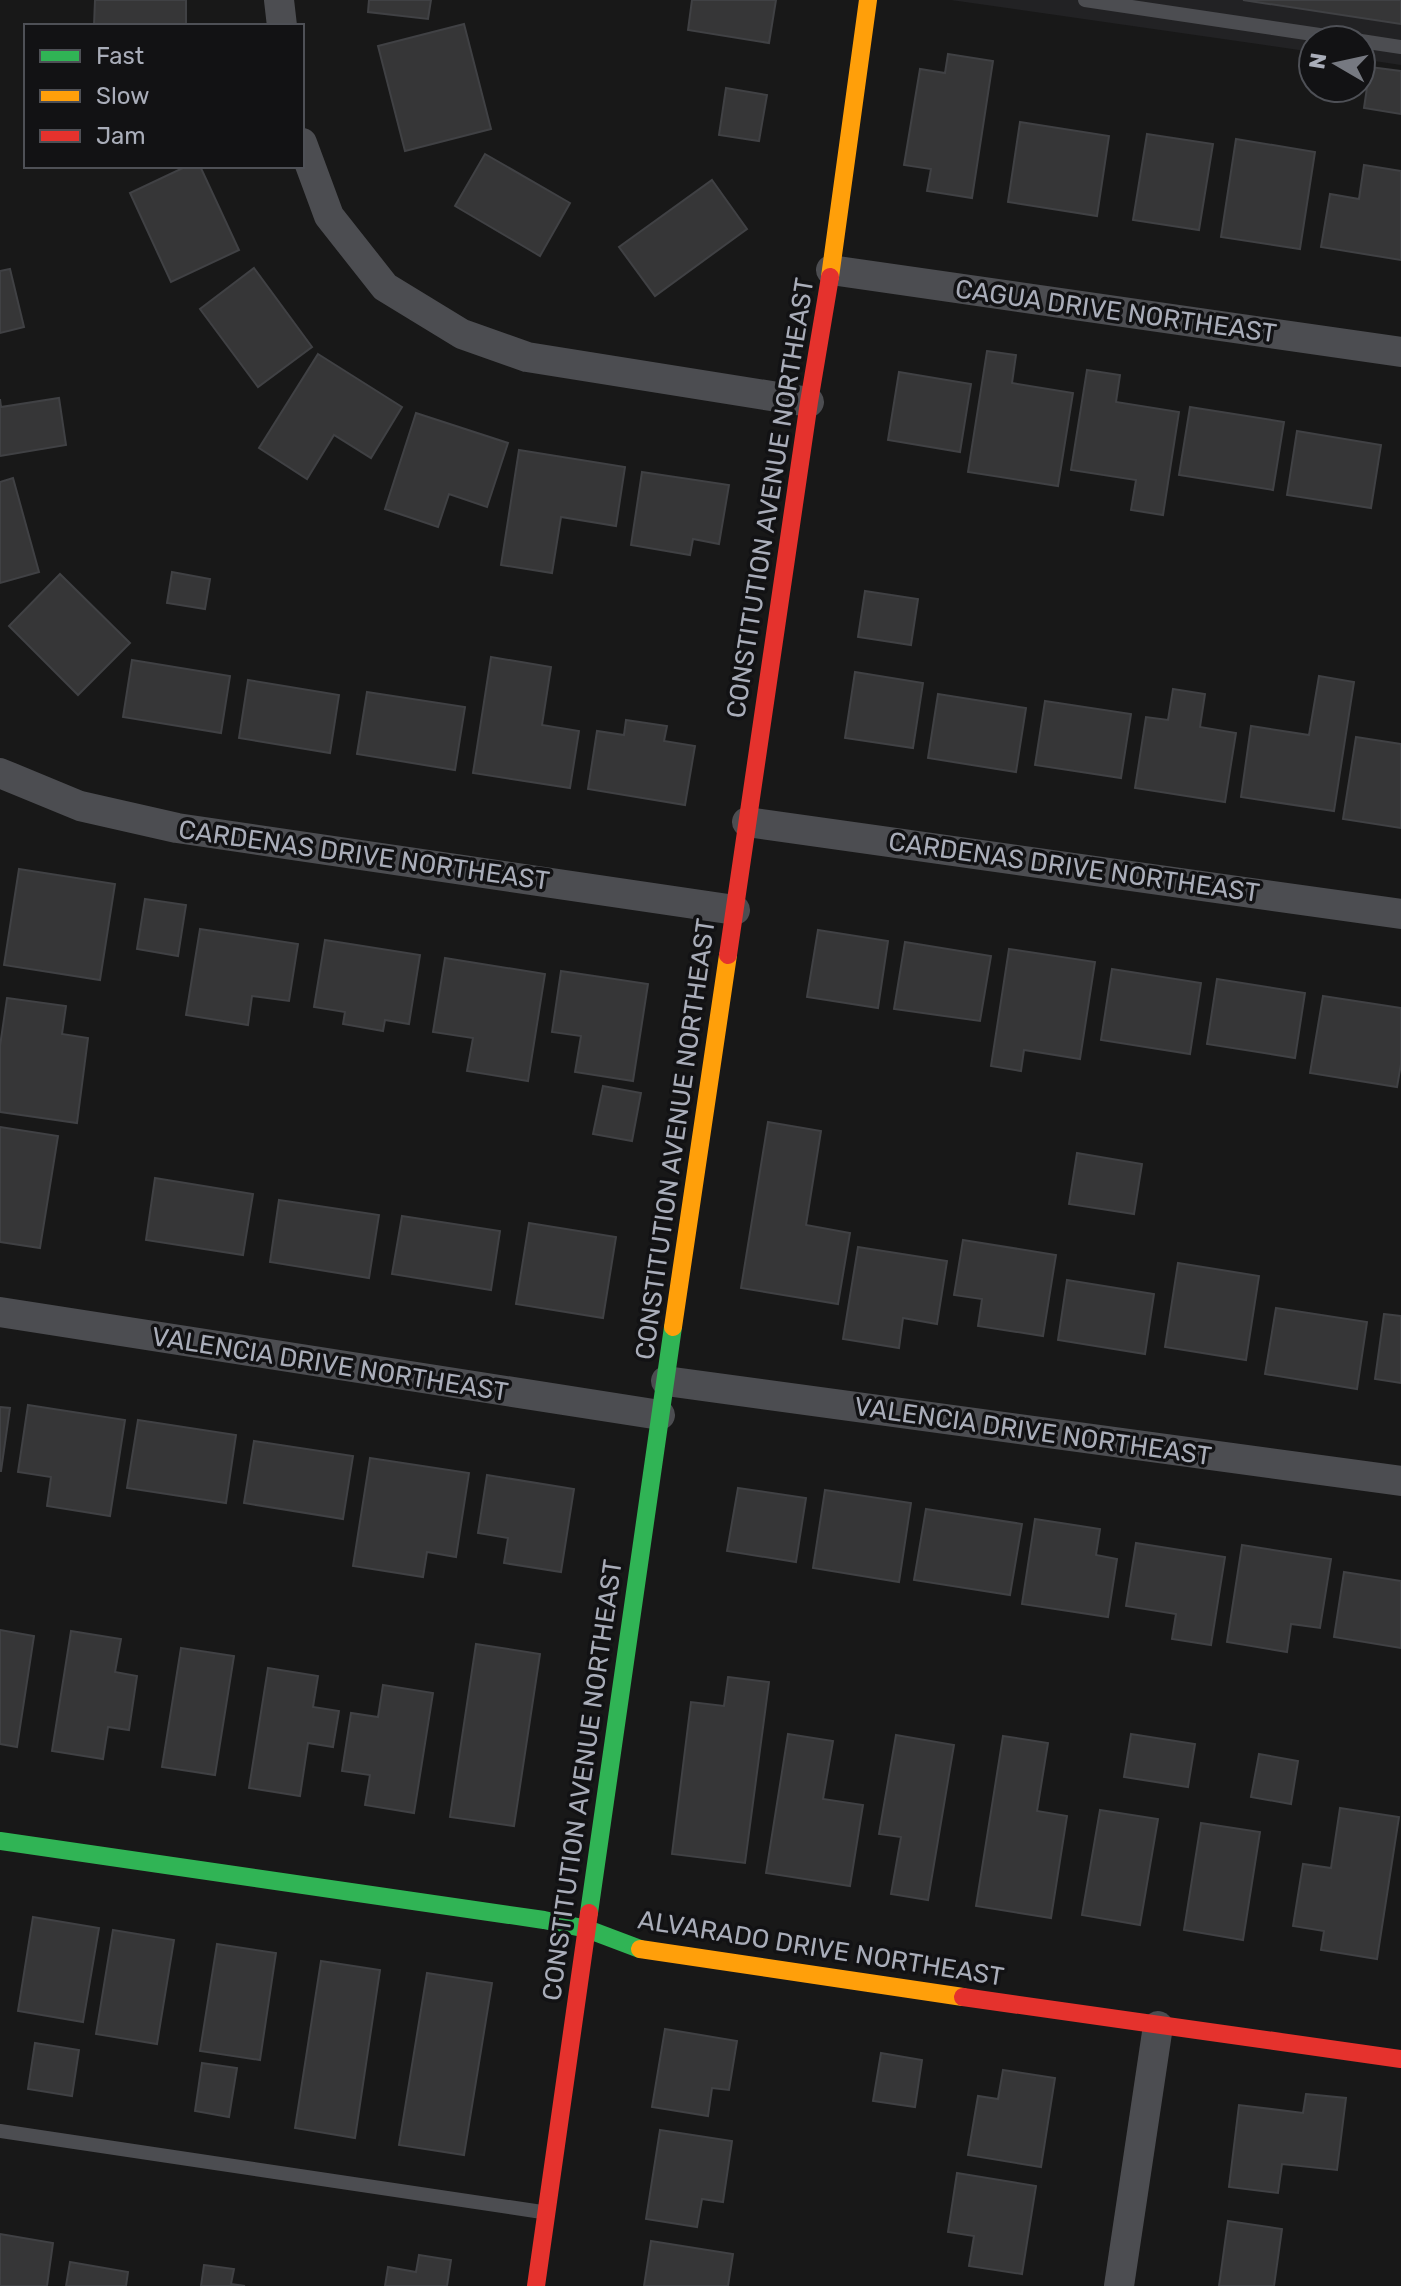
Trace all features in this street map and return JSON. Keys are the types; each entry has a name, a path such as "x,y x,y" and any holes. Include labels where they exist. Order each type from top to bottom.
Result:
{"street":[{"path":"279,0 282,24"},
{"name":"CONSTITUTION AVENUE NORTHEAST","path":"536,2286 660,1415 831,270 868,0"},
{"path":"304,148 329,216 385,287 462,334 527,357 809,402"},
{"name":"CAGUA DRIVE NORTHEAST","path":"831,270 1401,352"},
{"name":"CARDENAS DRIVE NORTHEAST","path":"0,773 80,806 177,828 735,910"},
{"name":"CARDENAS DRIVE NORTHEAST","path":"747,822 1401,914"},
{"name":"VALENCIA DRIVE NORTHEAST","path":"0,1312 660,1415"},
{"name":"VALENCIA DRIVE NORTHEAST","path":"666,1381 1401,1481"},
{"name":"ALVARADO DRIVE NORTHEAST","path":"0,1841 544,1920 587,1929 633,1948 1401,2059"},
{"path":"1119,2286 1158,2026"}],"lane":[{"path":"1085,0 1297,32"},
{"path":"1377,43 1401,47"},
{"path":"0,2131 546,2213"}],"shaded area":[{"path":"951,0 1401,0 1401,65 1377,61 1377,24 1297,24 1297,50"}],"building":[{"path":"95,0 186,0 186,24 94,24"},
{"path":"369,0 431,0 428,19 368,12"},
{"path":"692,0 776,0 769,43 688,30"},
{"path":"1243,0 1401,0 1401,24"},
{"path":"464,24 491,129 405,151 378,46"},
{"path":"948,54 993,61 972,198 927,191 931,169 904,165 920,69 945,73"},
{"path":"1377,68 1401,71 1401,114 1364,108 1365,104 1377,104"},
{"path":"726,88 767,95 759,141 719,135"},
{"path":"1020,122 1109,136 1097,216 1008,202"},
{"path":"1147,134 1213,144 1199,230 1133,220"},
{"path":"1236,139 1315,152 1300,249 1221,237"},
{"path":"485,154 570,203 540,256 455,206"},
{"path":"1364,165 1401,171 1401,260 1321,247 1330,194 1359,199"},
{"path":"183,168 201,168 239,250 171,282 130,193"},
{"path":"712,180 747,229 655,296 619,247"},
{"path":"254,268 312,347 258,387 200,309"},
{"path":"10,269 24,327 0,333 0,271"},
{"path":"987,351 1016,355 1012,383 1073,393 1058,486 968,472"},
{"path":"318,354 402,407 371,458 334,435 307,479 259,448"},
{"path":"1087,370 1120,375 1116,402 1179,412 1163,515 1131,510 1136,480 1071,470"},
{"path":"899,372 971,384 960,452 888,440"},
{"path":"59,398 66,445 0,456 0,399 1,407"},
{"path":"1190,407 1284,422 1273,490 1179,475"},
{"path":"416,413 508,443 487,507 449,494 438,527 385,509"},
{"path":"1297,431 1381,445 1371,508 1287,495"},
{"path":"519,450 625,467 616,526 561,517 552,573 501,565"},
{"path":"642,472 729,485 719,544 693,539 690,555 631,545"},
{"path":"13,478 39,572 0,583 0,482"},
{"path":"172,572 210,579 205,609 167,603"},
{"path":"60,574 130,643 78,695 9,626"},
{"path":"865,591 918,599 911,645 858,637"},
{"path":"491,657 551,667 542,725 579,731 570,788 473,773"},
{"path":"132,660 230,676 221,733 123,717"},
{"path":"855,672 923,683 913,748 845,738"},
{"path":"1319,676 1354,682 1334,811 1241,797 1251,726 1309,735"},
{"path":"248,680 339,695 330,753 239,738"},
{"path":"1173,689 1205,694 1200,727 1236,733 1225,802 1135,788 1146,717 1168,720"},
{"path":"367,692 465,707 455,770 357,754"},
{"path":"938,694 1026,708 1016,772 928,758"},
{"path":"1045,701 1131,714 1121,778 1035,765"},
{"path":"626,720 667,726 664,741 695,746 685,805 588,789 597,731 624,735"},
{"path":"1356,737 1401,744 1401,828 1343,819"},
{"path":"19,869 115,884 100,980 4,965"},
{"path":"145,899 186,905 178,956 137,949"},
{"path":"200,929 298,944 289,1001 252,996 248,1025 186,1015"},
{"path":"818,930 888,941 878,1008 807,997"},
{"path":"325,940 420,955 409,1024 385,1020 383,1031 343,1024 345,1012 314,1007"},
{"path":"905,942 991,956 980,1021 894,1009"},
{"path":"1009,949 1095,962 1080,1059 1024,1050 1021,1071 991,1066"},
{"path":"445,958 545,974 528,1081 467,1071 473,1038 433,1032"},
{"path":"1112,969 1201,983 1190,1054 1101,1040"},
{"path":"561,971 648,984 633,1081 575,1072 581,1036 552,1032"},
{"path":"1217,979 1305,993 1295,1058 1207,1044"},
{"path":"1323,996 1401,1008 1401,1064 1397,1087 1310,1073"},
{"path":"7,998 66,1006 62,1034 88,1038 77,1123 0,1112 0,1046"},
{"path":"603,1086 641,1093 632,1141 593,1134"},
{"path":"768,1122 821,1131 806,1225 850,1233 838,1304 741,1288"},
{"path":"0,1127 58,1136 40,1248 0,1242"},
{"path":"1077,1153 1142,1164 1134,1214 1069,1204"},
{"path":"155,1178 253,1194 243,1255 146,1240"},
{"path":"279,1200 379,1215 369,1278 270,1262"},
{"path":"402,1216 500,1231 491,1290 392,1274"},
{"path":"529,1223 616,1237 603,1318 516,1304"},
{"path":"963,1240 1056,1255 1043,1336 978,1326 982,1299 954,1295"},
{"path":"858,1247 947,1261 937,1324 903,1318 899,1348 843,1339"},
{"path":"1178,1263 1259,1276 1246,1360 1165,1347"},
{"path":"1067,1280 1154,1294 1145,1354 1058,1340"},
{"path":"1276,1308 1367,1322 1357,1389 1265,1374"},
{"path":"1384,1314 1401,1316 1401,1383 1375,1379"},
{"path":"28,1405 125,1420 110,1516 47,1506 51,1477 18,1472"},
{"path":"0,1407 10,1408 1,1471 0,1471"},
{"path":"138,1420 236,1435 226,1503 127,1488"},
{"path":"254,1441 353,1456 343,1519 244,1503"},
{"path":"370,1458 469,1473 456,1557 427,1552 423,1577 353,1566"},
{"path":"487,1475 574,1489 561,1572 504,1563 508,1538 478,1533"},
{"path":"738,1488 806,1498 796,1562 727,1551"},
{"path":"825,1490 911,1503 899,1582 813,1568"},
{"path":"926,1509 1022,1524 1010,1595 914,1580"},
{"path":"1035,1519 1100,1529 1096,1555 1117,1559 1108,1617 1022,1604"},
{"path":"1136,1543 1225,1557 1211,1645 1172,1639 1176,1614 1126,1606"},
{"path":"1242,1545 1331,1559 1320,1628 1291,1624 1287,1652 1227,1642"},
{"path":"1344,1572 1401,1581 1401,1648 1334,1637"},
{"path":"0,1630 34,1636 17,1747 0,1744"},
{"path":"71,1631 121,1639 115,1672 137,1676 129,1730 108,1727 103,1759 52,1751"},
{"path":"476,1644 540,1654 514,1826 450,1817"},
{"path":"181,1648 234,1656 215,1775 162,1767"},
{"path":"268,1668 318,1676 313,1707 339,1711 333,1747 308,1743 300,1796 249,1788"},
{"path":"728,1677 769,1682 745,1863 672,1854 691,1702 724,1706"},
{"path":"383,1685 433,1693 414,1813 365,1805 370,1775 342,1771 351,1713 378,1717"},
{"path":"788,1734 833,1741 823,1799 863,1805 850,1886 766,1873"},
{"path":"1131,1734 1195,1744 1188,1787 1124,1777"},
{"path":"896,1735 954,1745 928,1900 891,1894 901,1837 879,1834"},
{"path":"1003,1736 1048,1743 1037,1811 1067,1816 1051,1918 976,1906"},
{"path":"1259,1754 1298,1761 1291,1804 1251,1797"},
{"path":"1340,1808 1399,1817 1377,1959 1321,1950 1324,1931 1293,1926 1303,1864 1331,1868"},
{"path":"1100,1810 1158,1819 1140,1925 1082,1915"},
{"path":"1201,1823 1260,1832 1243,1940 1184,1930"},
{"path":"33,1917 99,1928 83,2022 18,2011"},
{"path":"113,1930 174,1940 157,2044 96,2034"},
{"path":"217,1944 276,1953 260,2060 200,2051"},
{"path":"321,1961 380,1970 355,2138 295,2128"},
{"path":"427,1973 492,1983 464,2155 399,2145"},
{"path":"665,2029 737,2041 729,2090 712,2088 708,2116 652,2107"},
{"path":"35,2043 79,2050 72,2096 28,2089"},
{"path":"881,2053 922,2060 915,2107 873,2101"},
{"path":"202,2063 237,2068 229,2117 195,2111"},
{"path":"1003,2070 1055,2078 1041,2167 968,2155 978,2096 998,2099"},
{"path":"1306,2094 1346,2098 1337,2170 1282,2164 1278,2193 1229,2187 1239,2105 1303,2113"},
{"path":"660,2130 732,2141 723,2202 702,2199 697,2227 646,2219"},
{"path":"957,2173 1036,2186 1022,2274 969,2266 974,2236 948,2232"},
{"path":"1228,2221 1282,2229 1274,2286 1219,2286"},
{"path":"0,2234 53,2243 47,2286 0,2286"},
{"path":"651,2241 733,2254 728,2286 644,2286"},
{"path":"419,2255 451,2260 447,2286 385,2286 388,2267 416,2272"},
{"path":"70,2262 128,2272 126,2286 66,2286"},
{"path":"204,2265 234,2269 231,2284 245,2286 201,2286"}],"traffic: fast":[{"path":"589,1913 673,1327"},
{"path":"0,1841 544,1920 587,1929 640,1949"}],"traffic: slow":[{"path":"830,277 868,0"},
{"path":"673,1327 728,955"},
{"path":"640,1949 963,1997"}],"traffic: jam":[{"path":"728,955 830,277"},
{"path":"536,2286 589,1913"},
{"path":"963,1997 1401,2059"}]}
